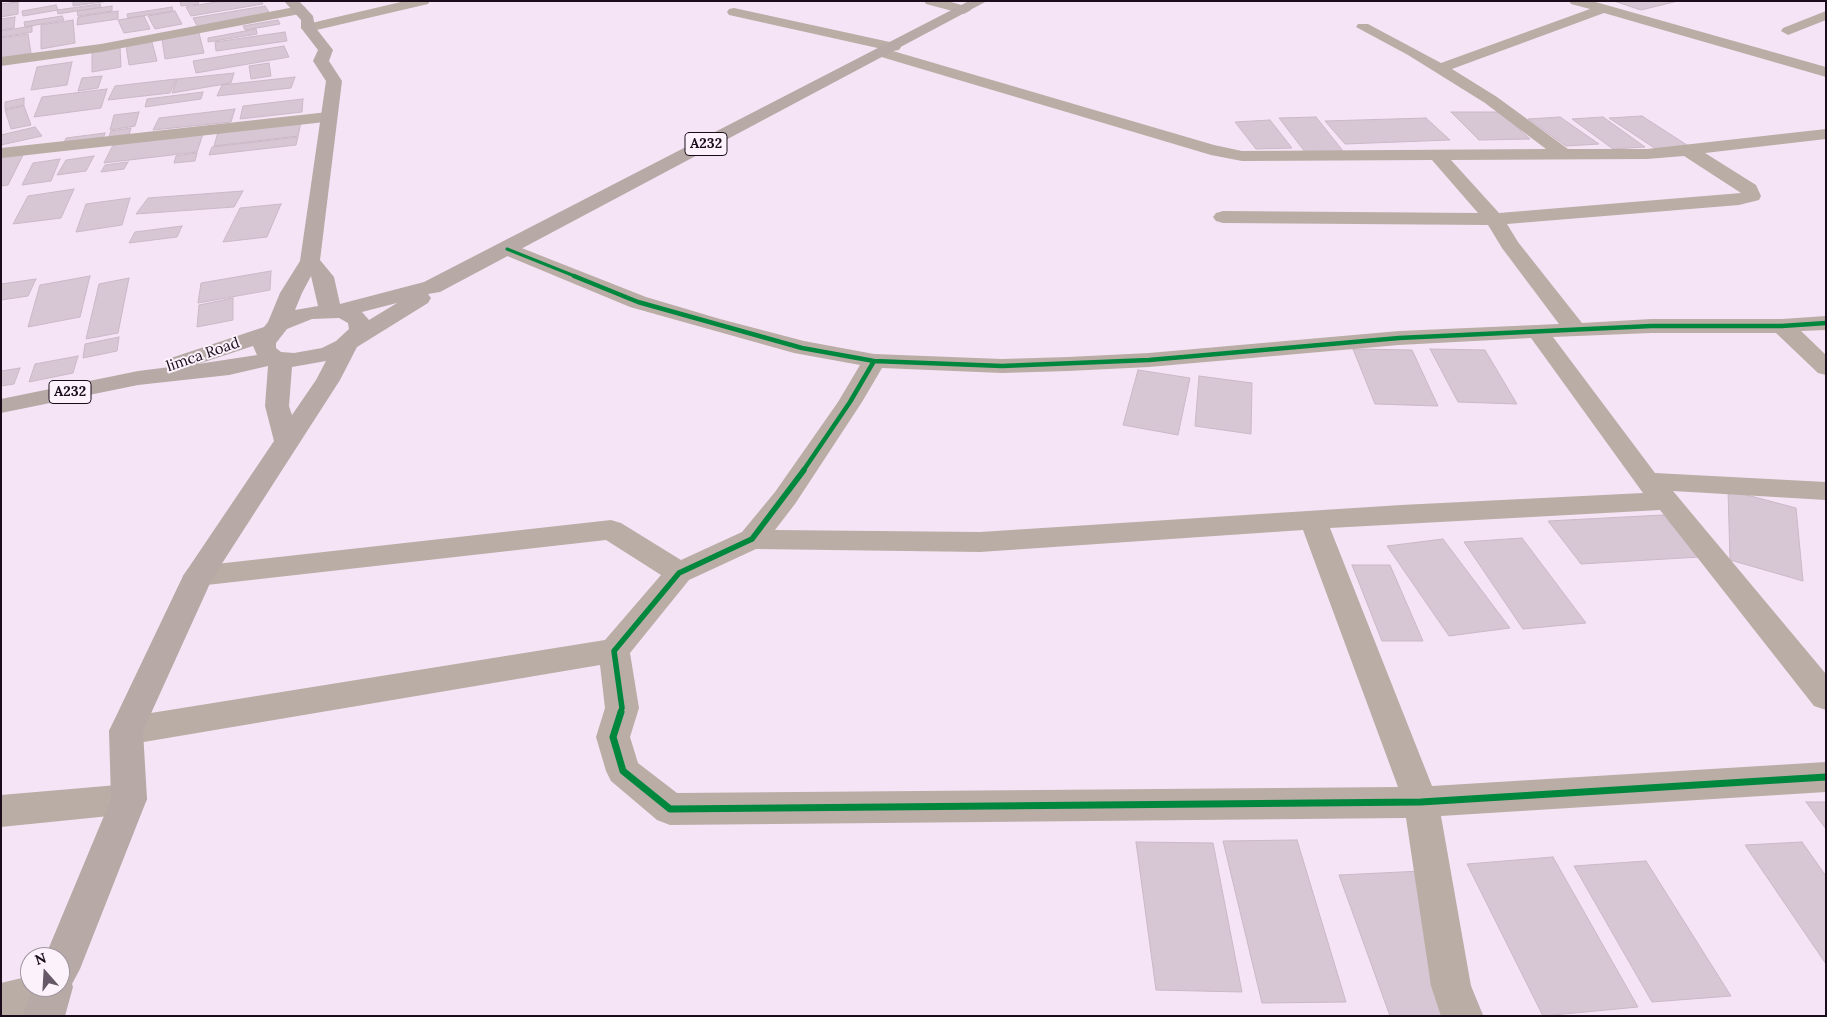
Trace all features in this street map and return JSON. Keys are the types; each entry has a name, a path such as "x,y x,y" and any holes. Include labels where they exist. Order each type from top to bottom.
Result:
{"main road":[{"name":"A232","path":"335,311 432,287 980,1"},
{"path":"287,441 277,406 278,358 266,350 264,342 274,329 291,293 310,261 334,81 321,61 326,50 308,28 308,19 296,6"},
{"path":"70,947 129,799 126,731 198,576 360,329 359,321 353,315 335,311 323,277 310,261"},
{"name":"A232","path":"352,340 418,299 432,287"},
{"name":"limca Road","path":"138,378 274,329 309,313 335,311"},
{"name":"limca Road","path":"1,406 138,378 229,368 278,358 311,358 328,354 352,340"}],"street":[{"path":"308,28 423,1"},
{"path":"931,1 964,10"},
{"path":"1576,1 1826,72"},
{"path":"1,62 100,48 296,6"},
{"path":"1788,31 1824,7"},
{"path":"1441,68 1603,9"},
{"path":"734,12 888,50 1211,150 1242,156 1647,154 1689,151 1826,134"},
{"path":"1363,27 1441,68 1491,100 1563,154"},
{"path":"1,153 328,117"},
{"path":"1224,217 1494,219 1739,199 1752,196 1749,189 1689,151"},
{"path":"1436,154 1494,219 1509,244 1576,330"},
{"path":"507,249 638,302 802,348 874,361 1002,366 1148,360 1399,338 1650,326 1782,326 1826,323"},
{"path":"1782,326 1826,368"},
{"path":"1537,331 1647,480 1826,697"},
{"path":"752,539 785,498 850,402 874,361"},
{"path":"1647,480 1826,491"},
{"path":"126,731 614,651 679,573 752,539 980,542 1313,520 1667,502"},
{"path":"1313,520 1422,802 1451,986 1462,1016"},
{"path":"198,576 611,530 679,573"},
{"path":"614,651 622,708 614,737 623,771 670,808 1422,802 1826,777"},
{"path":"1,811 129,799"},
{"path":"1,1004 28,997"}],"building":[{"path":"73,1 109,1 73,6"},
{"path":"180,1 198,1 199,4 181,6"},
{"path":"222,1 261,1 263,4 191,16 186,7"},
{"path":"1614,1 1678,1 1641,10"},
{"path":"18,2 18,14 1,17 1,4"},
{"path":"100,4 101,7 58,14 57,10"},
{"path":"56,5 58,10 23,16 22,11"},
{"path":"112,6 112,11 78,16 77,11"},
{"path":"265,6 271,15 198,28 193,18"},
{"path":"172,7 173,11 128,18 127,14"},
{"path":"118,11 118,19 77,25 78,17"},
{"path":"175,11 182,24 155,29 148,16"},
{"path":"62,16 64,20 25,27 24,22"},
{"path":"144,16 150,29 124,33 118,20"},
{"path":"15,17 14,28 1,30 1,19"},
{"path":"73,20 75,43 41,49 41,25"},
{"path":"278,20 280,24 245,30 243,26"},
{"path":"32,26 32,32 1,37 1,31"},
{"path":"256,29 257,34 208,42 208,38"},
{"path":"285,32 287,41 216,51 215,42"},
{"path":"199,33 204,53 165,59 162,39"},
{"path":"28,34 31,53 1,58 1,38"},
{"path":"152,42 157,61 129,65 126,46"},
{"path":"284,46 289,57 196,73 193,61"},
{"path":"120,47 121,67 92,72 92,51"},
{"path":"72,62 67,85 31,90 37,67"},
{"path":"269,63 271,76 251,79 249,66"},
{"path":"234,73 231,83 172,93 177,79"},
{"path":"102,76 98,88 78,91 82,78"},
{"path":"295,77 291,88 217,96 222,85"},
{"path":"176,79 170,93 108,100 115,86"},
{"path":"107,89 101,108 34,117 42,97"},
{"path":"203,92 201,99 145,107 147,99"},
{"path":"24,98 24,105 5,109 5,102"},
{"path":"303,99 302,112 240,119 243,106"},
{"path":"24,106 31,125 11,129 5,110"},
{"path":"235,109 231,122 153,130 159,118"},
{"path":"139,112 135,126 110,130 114,115"},
{"path":"1451,112 1500,112 1530,139 1479,140"},
{"path":"1642,116 1690,147 1656,149 1609,118"},
{"path":"1316,117 1343,151 1305,152 1279,118"},
{"path":"1560,117 1599,144 1566,146 1528,119"},
{"path":"1603,117 1645,147 1613,149 1572,119"},
{"path":"1426,118 1450,140 1345,144 1325,121"},
{"path":"1270,120 1292,148 1256,149 1235,122"},
{"path":"301,122 298,136 214,146 218,132"},
{"path":"35,127 42,136 1,145 1,135"},
{"path":"131,128 128,139 107,142 111,131"},
{"path":"105,133 102,142 62,147 66,138"},
{"path":"203,134 197,152 104,163 113,145"},
{"path":"298,137 296,145 209,155 212,147"},
{"path":"197,153 195,161 174,163 176,156"},
{"path":"23,155 8,185 1,186 1,158"},
{"path":"94,156 86,171 57,175 66,160"},
{"path":"60,159 51,181 22,185 33,163"},
{"path":"128,162 124,169 101,172 105,165"},
{"path":"74,189 61,218 13,224 28,196"},
{"path":"243,191 234,207 136,214 148,198"},
{"path":"130,198 122,225 76,232 86,204"},
{"path":"281,204 267,237 223,242 240,208"},
{"path":"182,226 177,237 129,243 135,232"},
{"path":"271,271 270,290 198,303 201,283"},
{"path":"90,276 80,317 28,327 40,285"},
{"path":"129,278 118,333 86,339 99,284"},
{"path":"36,279 28,296 1,300 1,284"},
{"path":"233,298 233,320 197,327 199,305"},
{"path":"119,337 117,351 83,358 85,344"},
{"path":"1353,349 1412,350 1438,406 1375,404"},
{"path":"1430,349 1485,350 1517,404 1458,402"},
{"path":"78,356 73,373 29,382 35,364"},
{"path":"20,368 14,384 1,386 1,371"},
{"path":"1138,370 1190,378 1178,435 1123,425"},
{"path":"1199,376 1252,383 1251,434 1195,426"},
{"path":"1728,490 1796,508 1803,581 1730,560"},
{"path":"1663,515 1700,557 1581,564 1548,521"},
{"path":"1522,538 1586,623 1523,629 1464,542"},
{"path":"1443,539 1510,628 1449,636 1387,546"},
{"path":"1352,565 1390,565 1423,641 1382,641"},
{"path":"1806,802 1826,802 1826,829"},
{"path":"1297,840 1346,1002 1262,1003 1223,841"},
{"path":"1136,842 1213,843 1242,992 1156,990"},
{"path":"1802,842 1826,876 1826,964 1745,845"},
{"path":"1553,857 1638,1007 1543,1016 1467,864"},
{"path":"1646,861 1731,996 1652,1002 1574,866"},
{"path":"1422,871 1483,1016 1390,1016 1339,875"}],"cycle path":[{"path":"507,249 638,302 802,348 874,361 1002,366 1068,364 1149,360 1399,338 1651,326 1782,326 1826,323"},
{"path":"874,361 850,402 785,498 752,539 679,573 614,651 622,708 613,737 623,771 670,809 1421,802 1826,777"}]}
